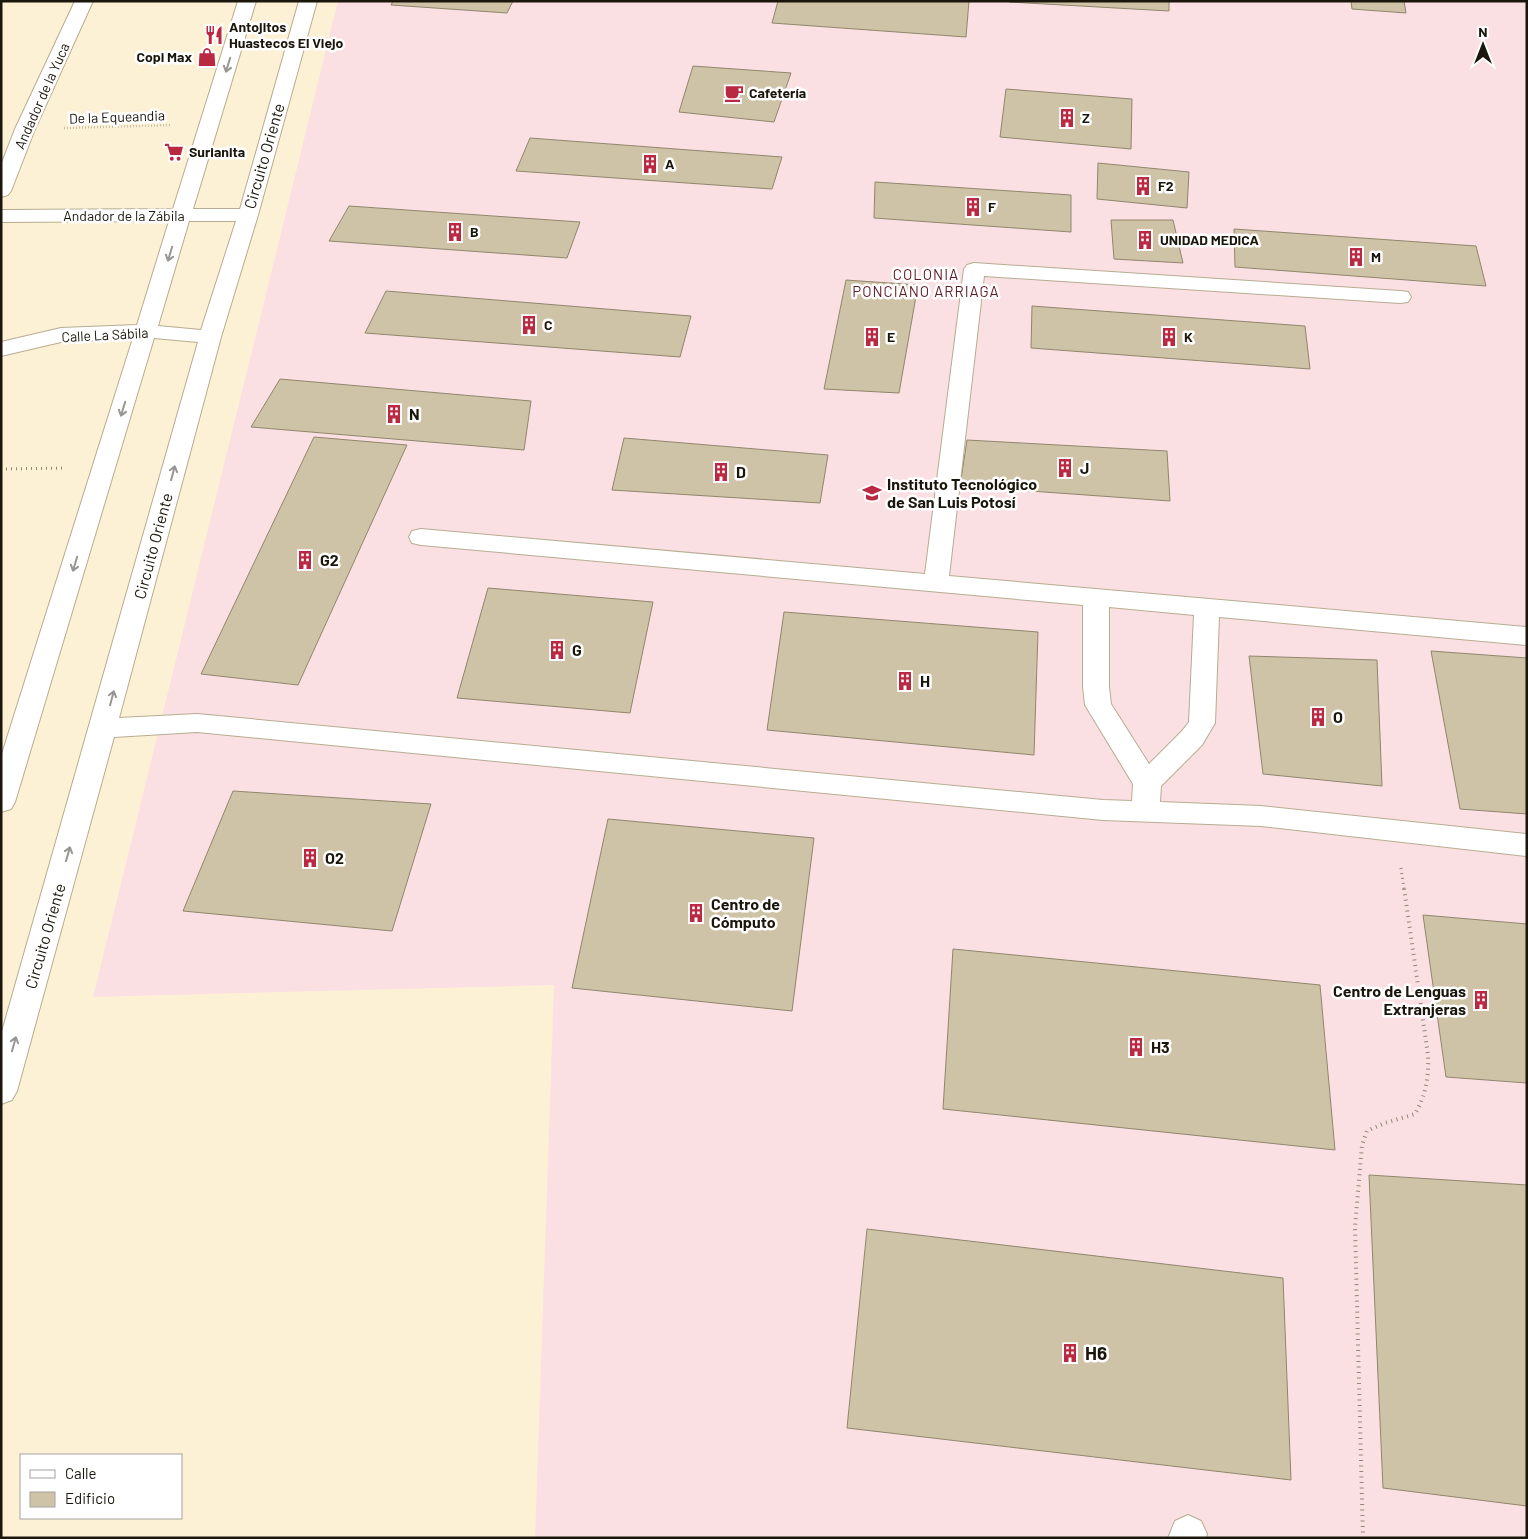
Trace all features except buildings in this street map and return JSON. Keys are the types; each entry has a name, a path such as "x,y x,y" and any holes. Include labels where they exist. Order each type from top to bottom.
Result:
{"street":[{"name":"Andador de la Yuca","path":"1,191 26,129 84,1"},
{"path":"1,802 247,1"},
{"name":"Circuito Oriente","path":"1,1091 210,337 248,215 308,1"},
{"name":"Andador de la Zábila","path":"1,216 181,217 248,215"},
{"path":"936,584 974,269 1400,296"},
{"name":"Calle La Sábila","path":"1,349 61,335 146,331 210,337"},
{"path":"421,537 1527,636"},
{"path":"1096,598 1096,687 1098,705 1147,783 1146,813"},
{"path":"1147,783 1192,738 1202,722 1207,608"},
{"path":"103,728 197,722 1146,813 1261,816 1527,845"}],"path":[{"name":"De la Equeandia","path":"26,129 210,124"},
{"path":"1,469 105,467"},
{"path":"1363,1538 1356,1227 1362,1145 1367,1131 1385,1122 1415,1114 1426,1091 1428,1077 1428,1056 1396,831"}],"shaded area":[{"name":"Instituto Tecnológico de San Luis Potosí","path":"338,1 1527,1 1527,1538 535,1538 554,985 93,997"}],"place":[{"name":"Antojitos Huastecos El Viejo","path":"214,35"},
{"name":"Copi Max","path":"207,57"},
{"name":"Cafetería","path":"734,93"},
{"name":"Z","path":"1067,118"},
{"name":"Surianita","path":"174,152"},
{"name":"A","path":"650,164"},
{"name":"F2","path":"1143,186"},
{"name":"F","path":"973,207"},
{"name":"B","path":"455,232"},
{"name":"UNIDAD MEDICA","path":"1145,240"},
{"name":"M","path":"1356,257"},
{"name":"C","path":"529,325"},
{"name":"E","path":"872,337"},
{"name":"K","path":"1169,337"},
{"name":"N","path":"394,414"},
{"name":"J","path":"1065,468"},
{"name":"D","path":"721,472"},
{"name":"Instituto Tecnológico de San Luis Potosí","path":"872,493"},
{"name":"G2","path":"305,560"},
{"name":"G","path":"557,650"},
{"name":"H","path":"905,681"},
{"name":"O","path":"1318,717"},
{"name":"O2","path":"310,858"},
{"name":"Centro de Cómputo","path":"696,913"},
{"name":"Centro de Lenguas Extranjeras","path":"1481,1000"},
{"name":"H3","path":"1136,1047"},
{"name":"H6","path":"1070,1353"}],"district":[{"name":"COLONIA PONCIANO ARRIAGA","path":"926,284"}]}
